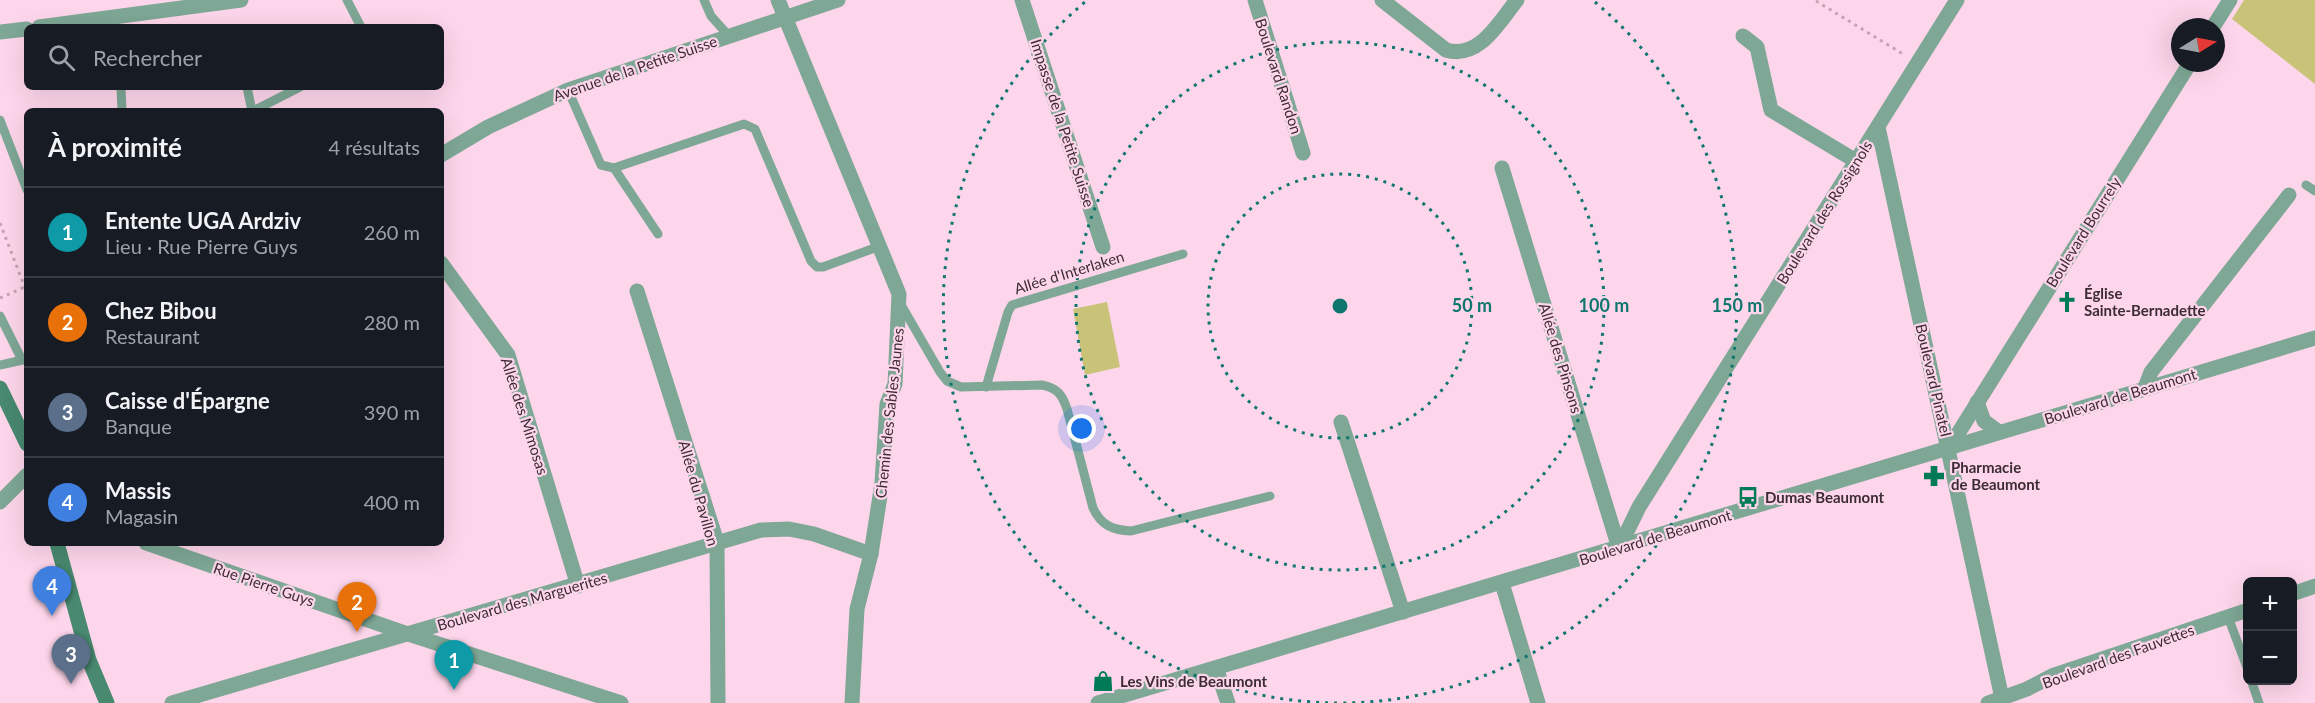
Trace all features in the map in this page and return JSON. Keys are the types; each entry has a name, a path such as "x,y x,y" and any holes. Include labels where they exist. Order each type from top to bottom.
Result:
{"main road":[{"path":"0,388 24,438"},
{"path":"58,546 89,660 107,703"}],"street":[{"path":"61,24 241,0"},
{"name":"Chemin des Sables Jaunes","path":"778,0 880,246 899,294 900,303 895,384 887,404 882,483 871,555 857,609 852,703"},
{"name":"Avenue de la Petite Suisse","path":"444,153 488,127 568,90 838,0"},
{"name":"Impasse de la Petite Suisse","path":"1022,0 1103,247"},
{"name":"Boulevard Randon","path":"1255,0 1304,153"},
{"path":"1382,0 1446,50 1455,52 1465,52 1474,48 1489,34 1517,0"},
{"name":"Boulevard des Rossignols","path":"1619,548 1639,507 1957,0"},
{"path":"2219,18 2230,0"},
{"path":"0,32 24,28"},
{"path":"1743,36 1757,47 1771,110 1856,161"},
{"name":"Boulevard Bourrely","path":"1949,448 2184,72"},
{"name":"Boulevard Pinatel","path":"1878,127 1949,448 1998,701"},
{"name":"Allée des Pinsons","path":"1502,168 1619,548"},
{"path":"2145,388 2151,372 2289,195"},
{"name":"Allée des Mimosas","path":"444,267 508,356 578,586"},
{"name":"Allée du Pavillon","path":"637,291 717,542 718,703"},
{"name":"Boulevard de Beaumont","path":"1098,703 2315,338"},
{"path":"1977,402 1984,421 1999,432"},
{"path":"1341,422 1403,612"},
{"path":"0,502 24,478"},
{"name":"Boulevard des Marguerites","path":"172,703 408,633 578,586 761,530 789,529 814,534 871,555"},
{"name":"Rue Pierre Guys","path":"155,546 621,703"},
{"path":"1502,583 1538,703"},
{"path":"2297,592 2315,586"},
{"name":"Boulevard des Fauvettes","path":"1998,701 2054,675 2243,611"},
{"path":"1216,668 1228,703"}],"lane":[{"path":"347,0 359,24"},
{"path":"704,0 711,16 728,35"},
{"path":"121,90 122,108"},
{"path":"248,90 252,108"},
{"path":"259,108 294,90"},
{"path":"568,90 601,165 614,168 744,124 755,129 811,261 817,267 823,267 880,246"},
{"path":"0,120 24,181"},
{"path":"614,168 658,234"},
{"path":"2306,185 2315,191"},
{"name":"Allée d'Interlaken","path":"986,387 1012,305 1025,299 1184,254"},
{"path":"900,303 947,381 962,387 1042,385 1054,387 1059,392 1067,409 1093,507 1099,520 1117,530 1131,531 1270,496"},
{"path":"0,316 24,357"},
{"path":"0,365 24,359"},
{"path":"2228,617 2243,659"},
{"path":"2252,685 2259,703"}],"path":[{"path":"1816,1 1918,63"},
{"path":"0,223 24,284"},
{"path":"0,298 24,287"}],"shaded area":[{"path":"2244,0 2315,0 2315,84 2232,19"},
{"path":"1107,302 1120,367 1085,375 1073,309"}],"place":[{"name":"Église Sainte-Bernadette","path":"2067,302"},
{"name":"Pharmacie de Beaumont","path":"1934,476"},
{"name":"Dumas Beaumont","path":"1748,497"},
{"name":"Massis","path":"52,616"},
{"name":"Chez Bibou","path":"357,632"},
{"name":"Les Vins de Beaumont","path":"1103,681"},
{"name":"Caisse d'Épargne","path":"71,684"},
{"name":"Entente UGA Ardziv","path":"454,690"}]}
